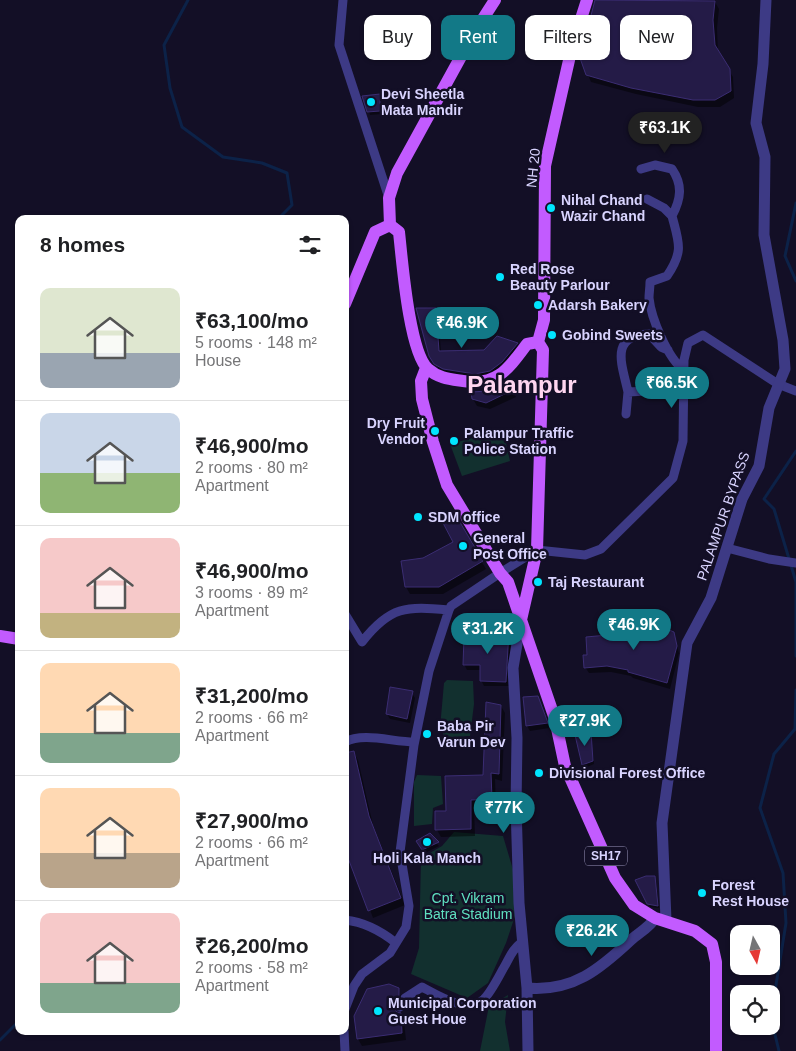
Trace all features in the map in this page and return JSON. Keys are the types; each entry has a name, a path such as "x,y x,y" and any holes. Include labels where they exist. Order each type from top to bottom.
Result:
{"main road":[{"path":"349,294 374,232 390,225 389,198 396,173 475,31 495,0"},
{"name":"NH 20","path":"538,342 544,320 545,166 572,47 586,0"},
{"name":"SH17","path":"390,225 399,232 407,312 426,368 421,381 422,399 447,485 500,573 508,582 555,719 565,766 615,878 634,905 661,919 695,931 712,944 716,962 716,1051"},
{"path":"426,368 440,377 472,383 490,380 508,370 527,344 538,342 543,350 537,550 521,620"},
{"path":"0,636 15,638"}],"street":[{"path":"343,0 339,45 389,198"},
{"name":"PALAMPUR BYPASS","path":"661,919 662,822 687,643 711,598 742,499 759,466 769,408 785,369 783,340 764,235 765,157 756,123 763,64 766,0"},
{"path":"641,168 655,165 665,166 672,169 677,176 681,185 679,200 672,216"},
{"path":"647,199 664,208 672,216 680,241 680,251 667,276 650,282 649,297 659,330 677,365 682,369"},
{"path":"626,414 628,392 622,363 622,347 625,340 636,334 649,334 661,347 669,351"},
{"path":"349,999 354,986 362,974 390,954 406,927 409,906 400,852 414,742 429,671 449,610 500,573 537,550 585,555 601,549 673,478 683,441 682,369 688,343 703,335 778,384 796,391"},
{"path":"628,392 652,392 670,385 682,369"},
{"path":"727,548 769,559 796,563"},
{"path":"349,621 362,642 373,628 394,612 415,607 449,610"},
{"path":"521,620 513,668 517,738 516,808 528,1051"},
{"path":"349,741 363,736 397,742 414,742"},
{"path":"526,988 551,989 577,982 618,954 661,919"},
{"path":"349,920 361,922 382,932 396,943"},
{"path":"400,1007 405,998 422,988 459,1004 473,1004 484,998 504,968 511,951 523,941"},
{"path":"344,1035 345,1051"}],"green space":[{"path":"503,430 510,461 462,476 450,444"},
{"path":"447,680 473,681 474,704 470,736 445,738 440,728 444,683"},
{"path":"417,775 441,776 443,804 433,808 432,824 414,826 414,782"},
{"name":"Cpt. Vikram Batra Stadium","path":"454,832 503,836 514,873 517,910 506,943 488,983 467,998 411,974 419,948 421,858 442,846"},
{"path":"508,995 505,1022 510,1051 480,1051 489,1006"}],"building":[{"path":"595,0 715,1 713,20 715,45 730,69 731,91 715,100 693,100 631,88 586,75 581,60 610,60 610,15 591,15"},
{"name":"Devi Sheetla Mata Mandir","path":"380,94 380,111 367,112 362,96"},
{"path":"416,308 436,308 439,351 484,350 497,336 518,343 502,362 490,371 475,374 443,369 434,364 429,356"},
{"path":"513,390 486,403 472,399 471,392 488,391 487,393 491,391"},
{"name":"General Post Office","path":"455,514 483,561 439,587 405,587 401,561 423,558 453,542 443,523"},
{"path":"637,620 674,632 677,646 667,683 628,672 628,670 607,666 584,668 583,655 587,655 586,637 608,635 610,627 633,631"},
{"path":"482,631 509,631 506,682 480,681 480,665 463,665 464,637 481,638"},
{"path":"390,687 413,691 407,719 386,714"},
{"path":"538,696 548,723 526,726 523,697"},
{"path":"486,702 501,705 499,774 491,773 492,799 471,800 471,829 435,830 435,811 446,811 445,776 483,775"},
{"path":"591,732 593,761 582,765 575,735"},
{"path":"354,751 369,816 401,898 368,911 349,861 349,752"},
{"name":"Holi Kala Manch","path":"430,833 439,842 422,850 416,841"},
{"path":"646,876 655,876 658,906 647,904 635,880"},
{"name":"Municipal Corporation Guest Houe","path":"389,984 399,988 399,996 394,1008 397,1012 401,1013 402,1033 357,1039 354,1016 367,989"}],"waterway":[{"path":"188,0 164,45 170,88 182,127 223,157 262,163 287,173 292,205 282,215"},
{"path":"796,203 785,256 796,281"},
{"path":"796,451 764,499 774,509 796,582 796,656"},
{"path":"776,985 786,923 783,873 760,808 774,754 795,729 796,690"},
{"path":"0,1040 15,1025"},
{"path":"775,1035 779,1051"}],"place":[{"name":"Devi Sheetla Mata Mandir","path":"371,102"},
{"name":"Nihal Chand Wazir Chand","path":"551,208"},
{"name":"Red Rose Beauty Parlour","path":"500,277"},
{"name":"Adarsh Bakery","path":"538,305"},
{"name":"Gobind Sweets","path":"552,335"},
{"name":"Dry Fruit Vendor","path":"435,431"},
{"name":"Palampur Traffic Police Station","path":"454,441"},
{"name":"SDM office","path":"418,517"},
{"name":"General Post Office","path":"463,546"},
{"name":"Taj Restaurant","path":"538,582"},
{"name":"Baba Pir Varun Dev","path":"427,734"},
{"name":"Divisional Forest Office","path":"539,773"},
{"name":"Holi Kala Manch","path":"427,842"},
{"name":"Forest Rest House","path":"702,893"},
{"name":"Municipal Corporation Guest Houe","path":"378,1011"}],"district":[{"name":"Palampur","path":"522,384"}]}
